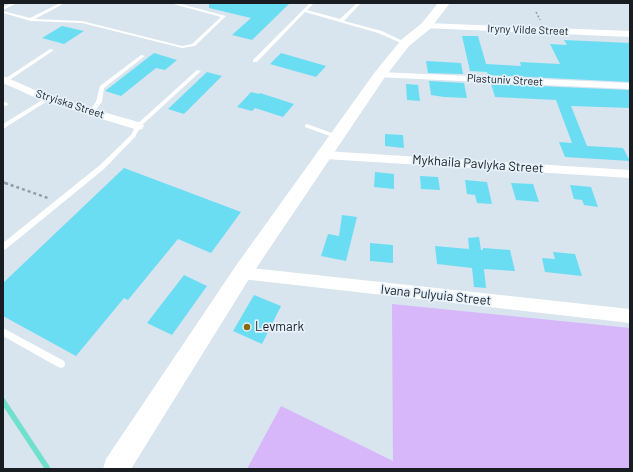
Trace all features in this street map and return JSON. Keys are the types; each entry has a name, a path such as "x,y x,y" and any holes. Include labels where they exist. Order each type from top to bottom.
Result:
{"street":[{"path":"116,469 242,273 380,74 405,43 426,26 444,3"},
{"name":"Iryny Vilde Street","path":"426,26 630,34"},
{"name":"Plastuniv Street","path":"380,74 630,86"},
{"name":"Stryiska Street","path":"5,79 47,99 138,126"},
{"name":"Mykhaila Pavlyka Street","path":"325,155 630,174"},
{"name":"Ivana Pulyuia Street","path":"242,273 630,316"}],"lane":[{"path":"3,11 15,3"},
{"path":"31,20 63,3"},
{"path":"3,11 31,20 82,22 182,47 193,45 224,16 172,3"},
{"path":"255,61 312,3"},
{"path":"341,21 359,3"},
{"path":"305,11 380,32 405,43"},
{"path":"5,79 52,50"},
{"path":"91,112 99,102 102,88 143,56"},
{"path":"3,247 60,203 102,167 133,136 138,126 199,71"},
{"path":"3,127 47,99"},
{"path":"307,126 338,136"},
{"path":"3,332 61,364"}],"path":[{"path":"3,182 60,203"}],"shaded area":[{"path":"392,304 630,328 630,469 247,469 281,406 393,461"}],"building":[{"path":"209,3 290,3 252,40 232,35 251,18 209,8"},
{"path":"62,26 84,31 64,44 42,38"},
{"path":"462,36 478,36 486,64 521,66 520,62 560,64 550,44 567,45 564,40 630,43 630,82 488,75 487,72 470,71"},
{"path":"154,53 177,60 165,70 156,68 121,96 105,91"},
{"path":"281,53 326,66 316,77 270,64"},
{"path":"426,61 461,63 463,74 428,73"},
{"path":"207,72 222,76 184,114 168,109"},
{"path":"429,81 464,83 467,98 431,95"},
{"path":"406,84 418,85 420,101 407,100"},
{"path":"491,84 630,90 630,108 571,106 587,146 623,148 630,161 565,157 559,142 572,143 556,100 495,97"},
{"path":"251,92 260,93 294,104 283,117 255,108 252,111 237,107"},
{"path":"385,134 403,135 404,148 385,146"},
{"path":"124,168 241,212 211,253 178,239 128,300 124,298 76,356 3,316 3,283"},
{"path":"375,172 394,174 394,189 374,187"},
{"path":"420,176 438,177 440,190 421,189"},
{"path":"465,180 487,182 492,204 477,203 475,195 467,194"},
{"path":"511,183 533,184 539,202 516,200"},
{"path":"570,185 591,187 598,207 584,205 582,200 574,199"},
{"path":"342,215 357,217 346,261 321,256 328,234 339,236"},
{"path":"479,237 481,250 483,250 483,248 510,250 515,271 484,269 486,288 474,287 472,268 437,264 435,246 469,249 468,238"},
{"path":"370,243 393,245 393,263 370,261"},
{"path":"553,252 575,254 582,276 545,272 542,258 555,259"},
{"path":"184,275 207,286 172,335 147,323"},
{"path":"254,295 281,306 262,344 233,331"}],"waterway":[{"path":"3,401 48,469"}],"place":[{"name":"Levmark","path":"247,327"}]}
